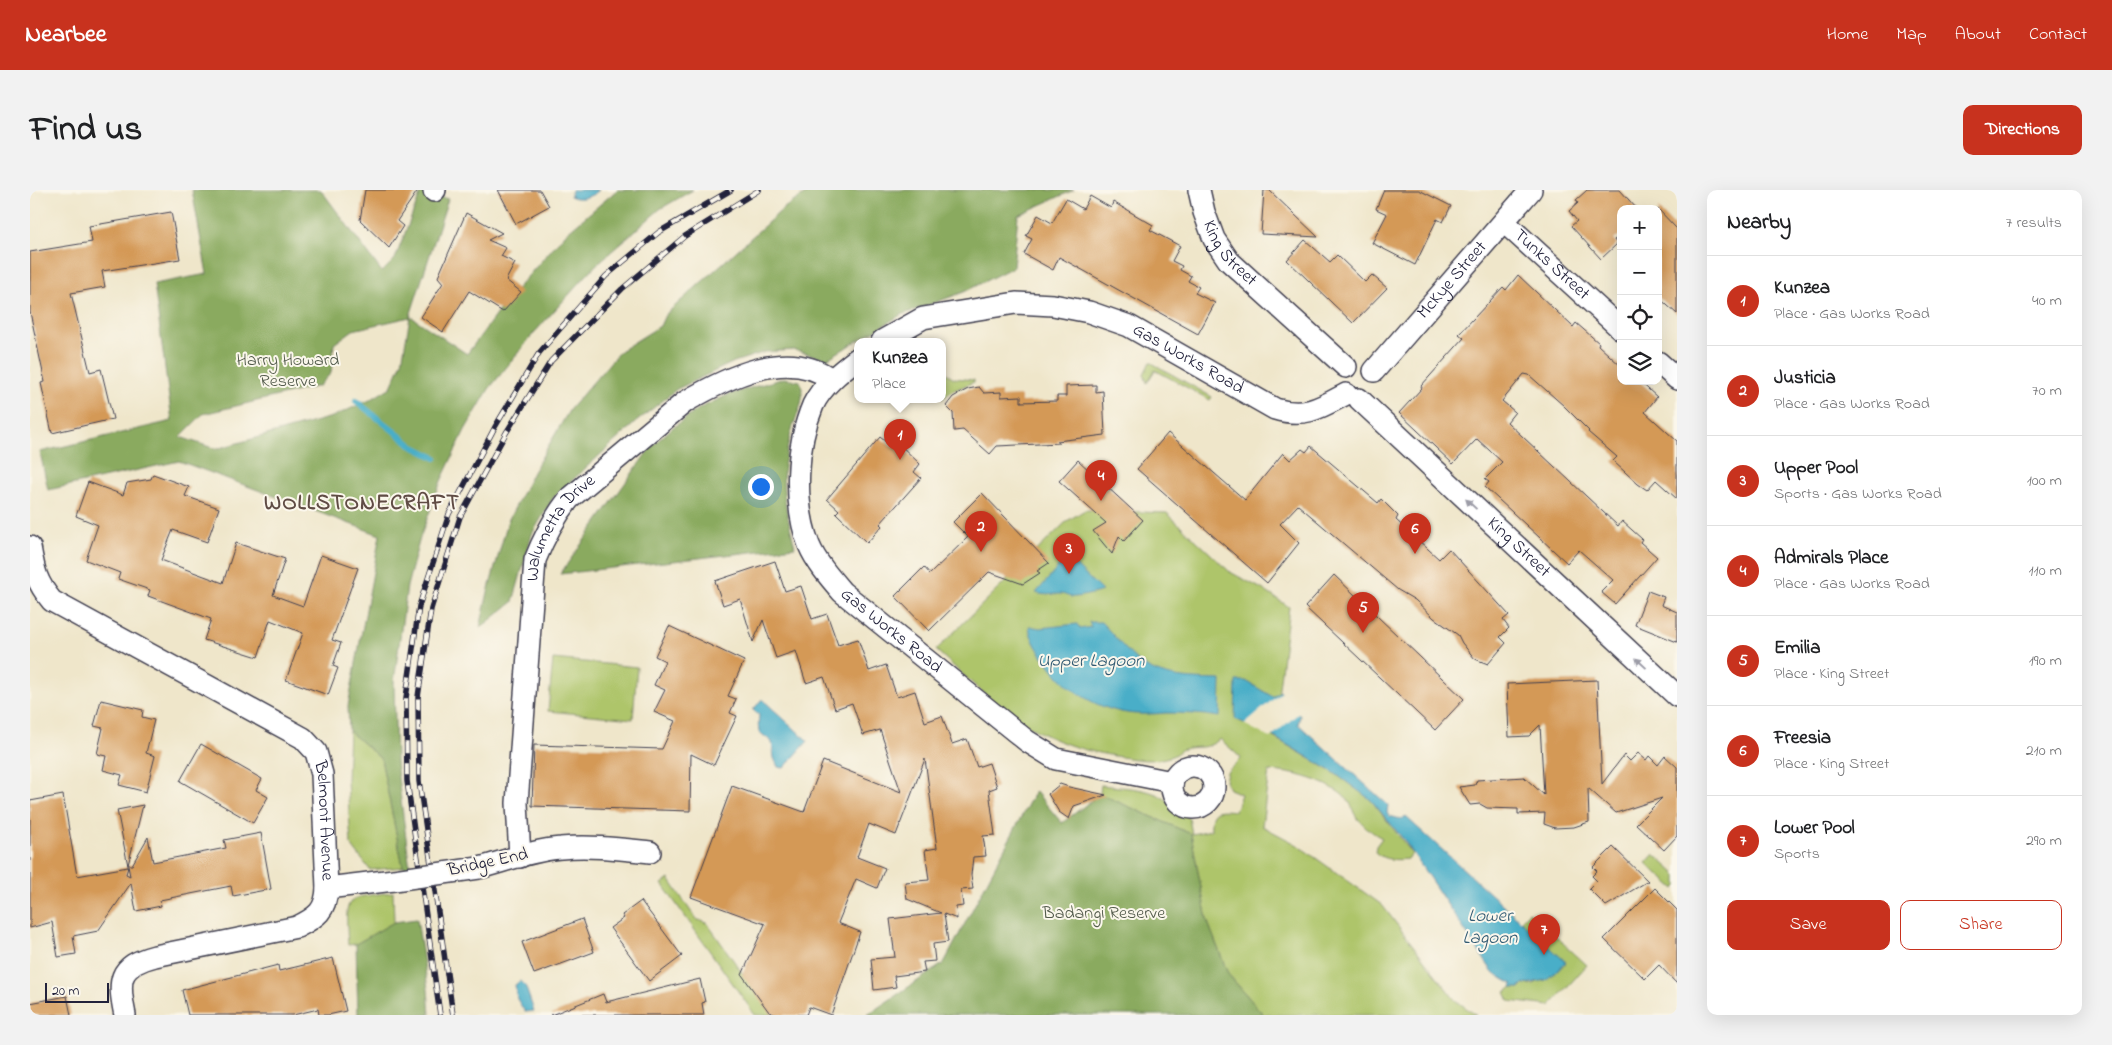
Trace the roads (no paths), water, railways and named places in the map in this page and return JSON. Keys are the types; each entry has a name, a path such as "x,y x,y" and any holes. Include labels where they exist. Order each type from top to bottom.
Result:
{"street":[{"name":"King Street","path":"1199,190 1204,212 1214,239 1229,261 1346,367"},
{"name":"McKye Street","path":"1374,371 1531,190"},
{"name":"Tunks Street","path":"1504,222 1617,324"},
{"name":"Gas Works Road","path":"887,338 923,318 1016,303 1053,305 1089,312 1128,326 1275,409 1296,414 1316,410 1352,396"},
{"name":"Gas Works Road","path":"854,361 831,379 813,405 803,441 798,482 800,510 809,546 825,571 842,592 1027,741 1056,759 1172,782"},
{"path":"1362,362 1374,371 1377,384 1374,390 1365,398 1352,396 1342,389 1340,377 1346,367 1362,362"},
{"name":"Walumetta Drive","path":"520,857 517,803 535,560 544,536 557,514 569,499 685,402 706,390 734,377 766,368 800,366 813,369 831,379"},
{"path":"1662,366 1677,379"},
{"name":"King Street","path":"1352,396 1677,696"},
{"name":"Belmont Avenue","path":"30,547 34,571 40,587 52,601 65,610 303,738 316,752 322,774 327,888 326,900 322,910 317,916 297,927 155,956 134,964 126,969 121,977 120,987 124,1015"},
{"name":"Bridge End","path":"327,888 479,868 562,848 585,847 650,852"}],"water":[{"path":"572,190 599,190 592,195 578,198 570,196"},
{"path":"1067,557 1102,591 1073,597 1061,594 1046,595 1036,593"},
{"name":"Upper Lagoon","path":"1089,622 1101,622 1131,655 1142,664 1160,673 1180,678 1221,680 1220,717 1186,713 1142,714 1115,711 1093,702 1073,689 1064,682 1042,655 1033,641 1029,626 1040,628 1077,624 1080,629 1091,627"},
{"name":"Lower Lagoon","path":"1236,681 1246,681 1273,697 1280,691 1300,716 1298,724 1388,805 1387,813 1389,816 1401,819 1406,817 1566,962 1546,980 1521,985 1520,988 1512,988 1513,984 1494,974 1404,840 1371,800 1333,772 1269,734 1235,719"},
{"path":"762,699 808,741 784,768 778,767 774,758 772,742 760,732 758,726 759,715 753,710"},
{"path":"520,981 525,985 534,1011 525,1012 517,999 515,985"}],"waterway":[{"path":"356,401 414,447 436,458"}],"railway":[{"path":"440,1015 407,781 406,698 419,606 449,514 495,427 539,353 606,276 659,232 731,190"},
{"path":"453,1015 419,781 418,697 431,609 460,517 506,433 551,361 622,289 685,236 759,190"}],"place":[{"name":"Kunzea","path":"900,460"},
{"name":"Admirals Place","path":"1101,501"},
{"name":"Justicia","path":"981,552"},
{"name":"Freesia","path":"1415,554"},
{"name":"Upper Pool","path":"1069,574"},
{"name":"Emilia","path":"1363,633"},
{"name":"Lower Pool","path":"1544,955"}],"district":[{"name":"WOLLSTONECRAFT","path":"362,504"}],"park label":[{"name":"Harry Howard Reserve","path":"288,371"},
{"name":"Badangi Reserve","path":"1104,914"}]}
